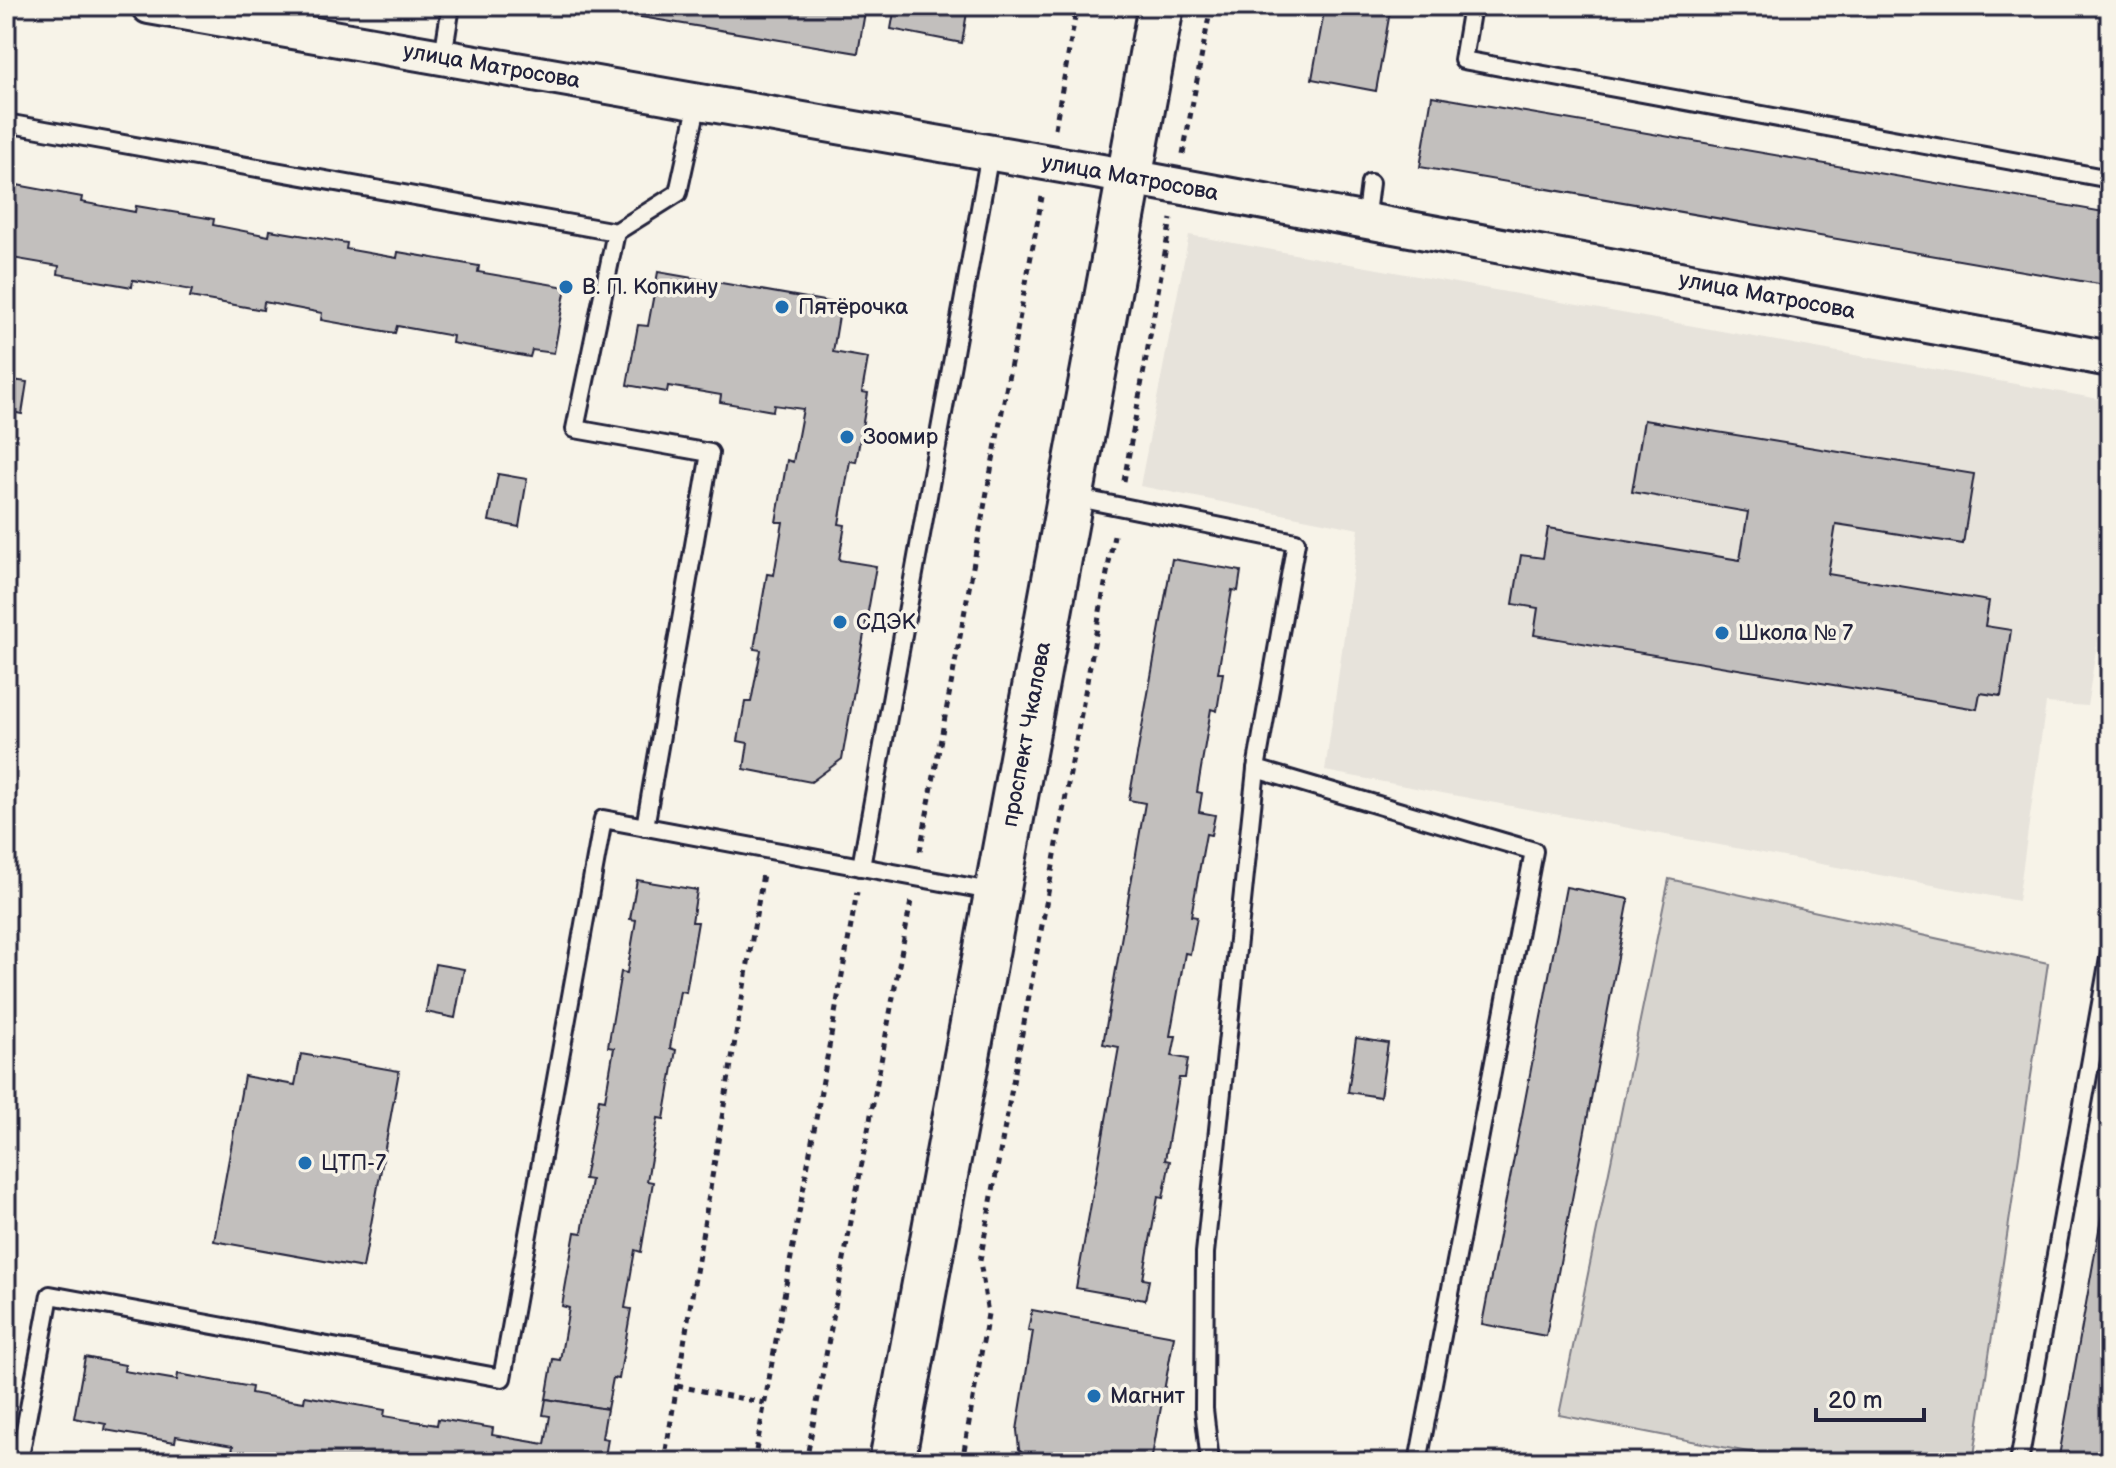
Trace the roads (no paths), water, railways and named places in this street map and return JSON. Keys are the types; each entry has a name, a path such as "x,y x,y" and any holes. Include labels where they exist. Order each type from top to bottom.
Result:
{"main road":[{"name":"проспект Чкалова","path":"892,1462 1161,6"}],"street":[{"name":"улица Матросова","path":"149,6 1130,177 2110,359"}],"lane":[{"path":"443,56 451,6"},
{"path":"1472,6 1463,60 2110,179"},
{"path":"6,123 616,232 678,193 698,102"},
{"path":"861,867 990,153"},
{"path":"1365,222 1370,183"},
{"path":"616,232 575,429 710,453 645,827"},
{"path":"1072,497 1296,542 1256,769 1205,1253 1204,1409 1210,1462"},
{"path":"1256,769 1534,851 1418,1462"},
{"path":"19,1462 50,1295 502,1378 603,819 997,893"},
{"path":"2019,1462 2110,953"}],"place":[{"name":"В. П. Копкину","path":"566,287"},
{"name":"Пятёрочка","path":"782,307"},
{"name":"Зоомир","path":"847,437"},
{"name":"СДЭК","path":"840,622"},
{"name":"Школа № 7","path":"1722,633"},
{"name":"ЦТП-7","path":"305,1163"},
{"name":"Магнит","path":"1094,1396"}]}
